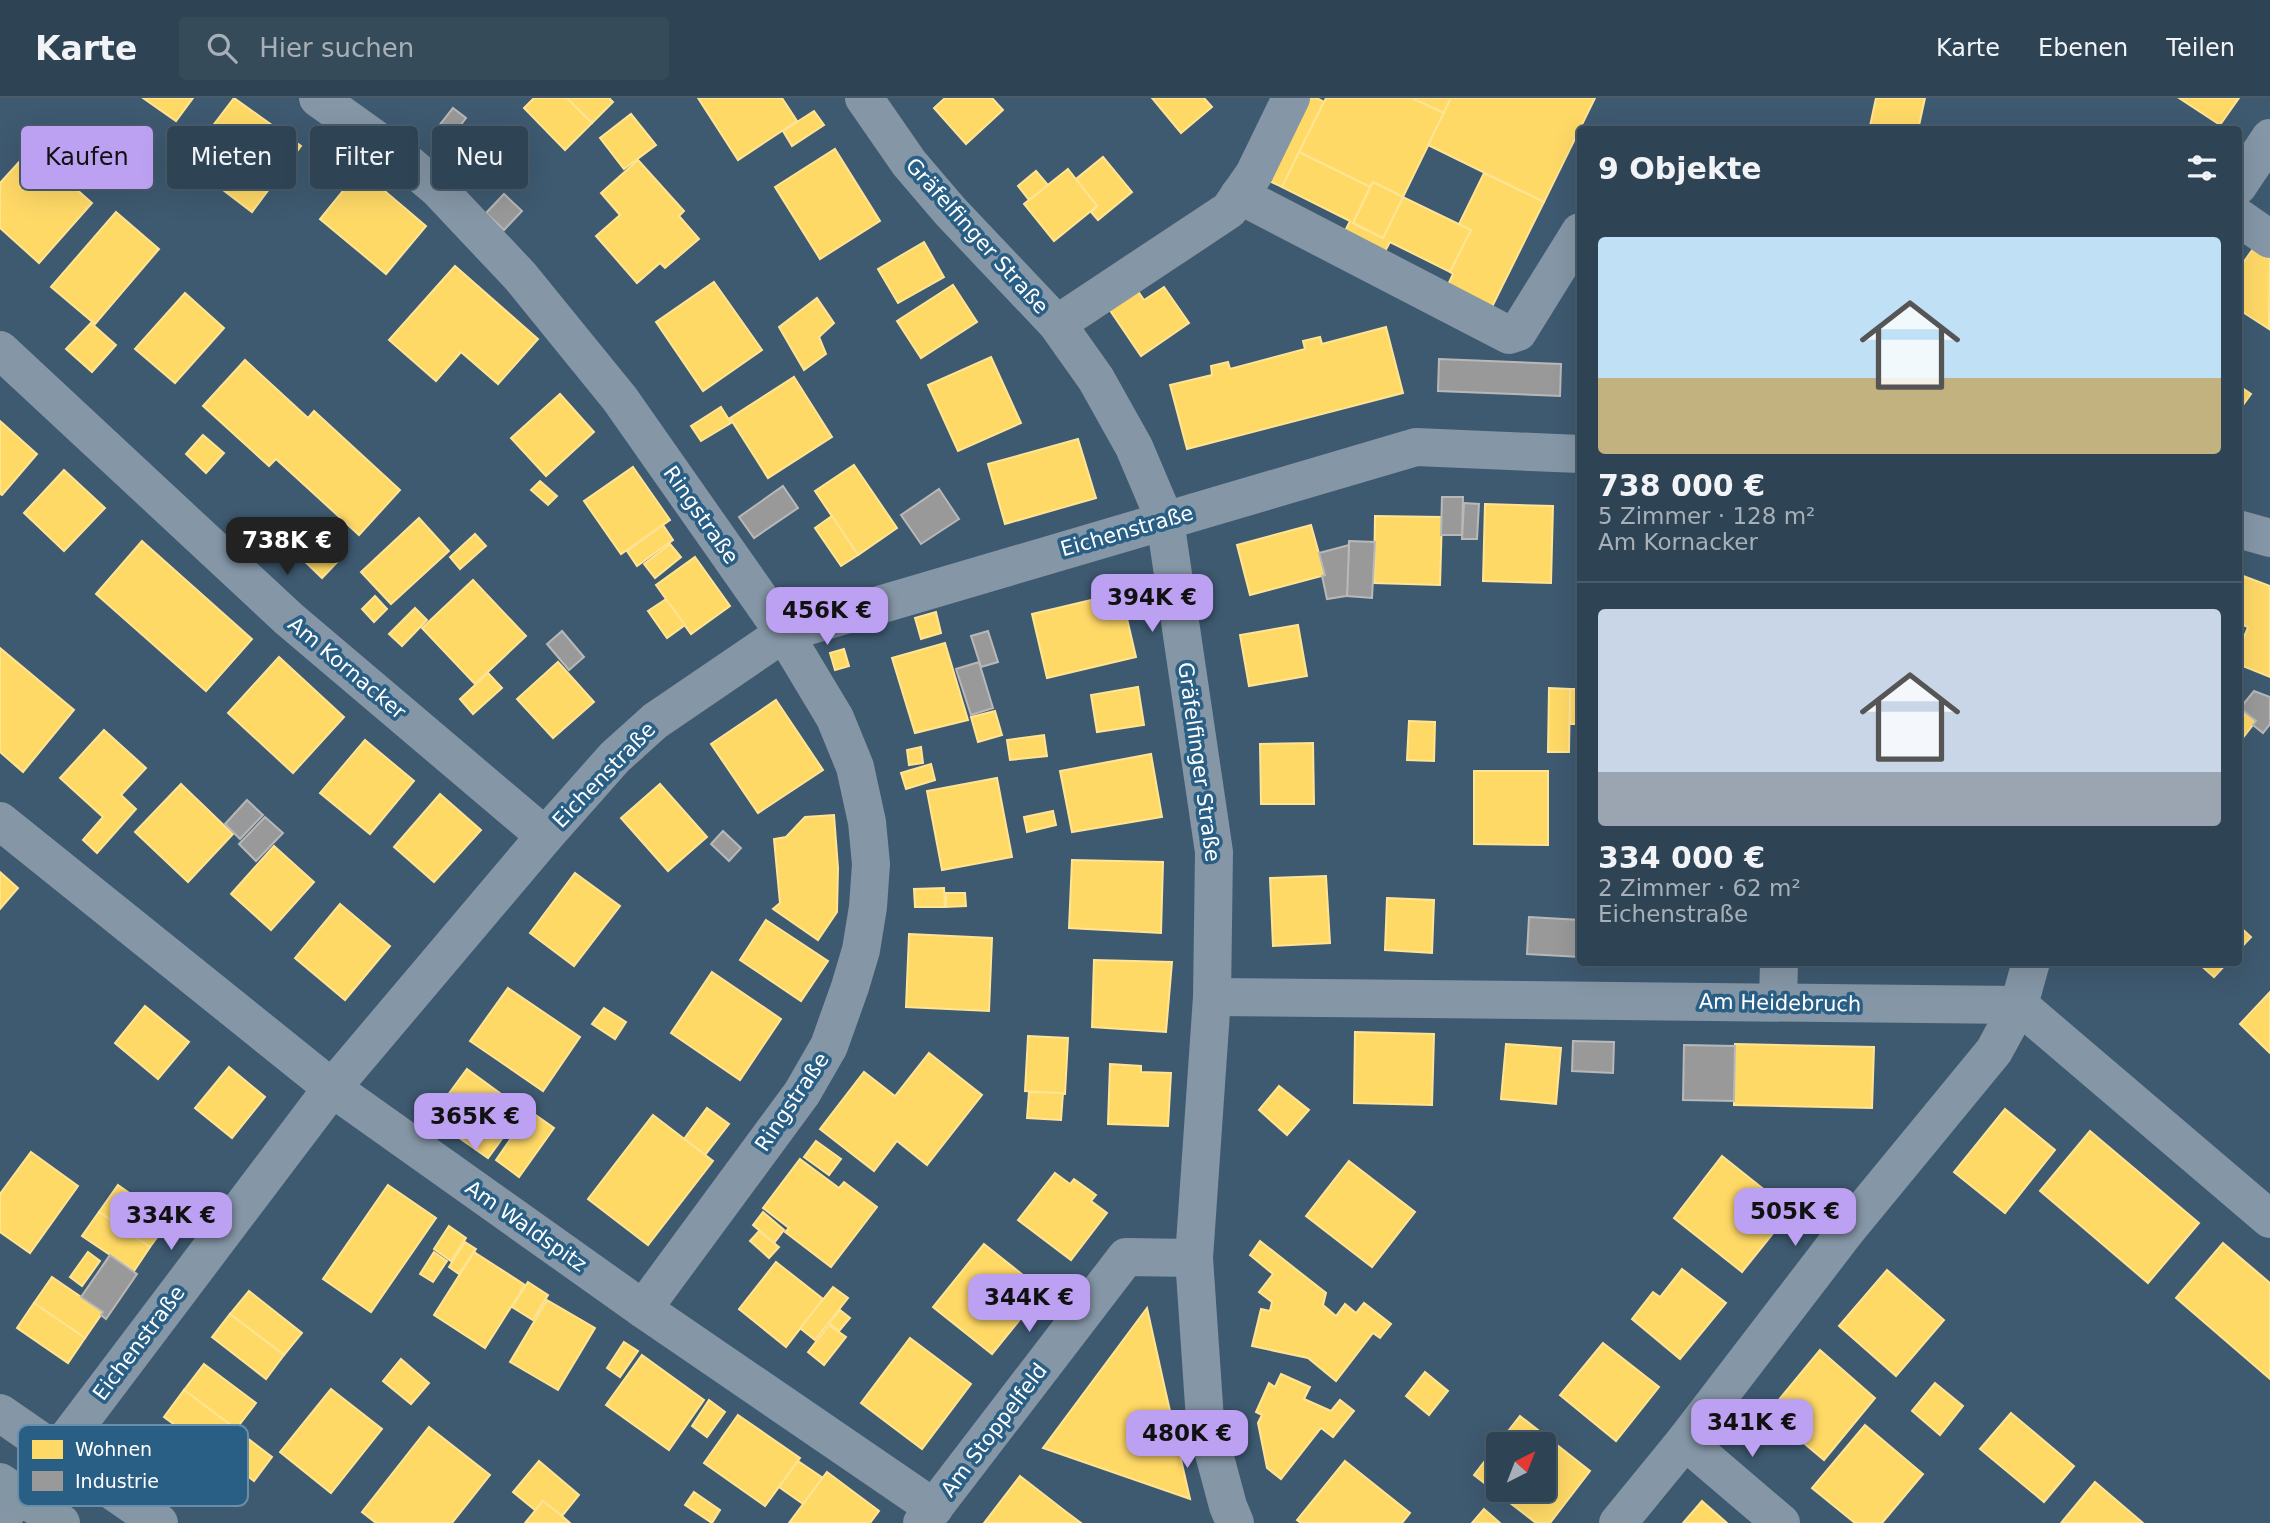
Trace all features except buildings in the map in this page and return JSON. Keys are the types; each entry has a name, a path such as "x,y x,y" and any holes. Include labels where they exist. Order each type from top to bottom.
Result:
{"main road":[{"path":"24,1506 61,1523"}],"street":[{"name":"Ringstraße","path":"318,98 400,156 438,189 520,276 620,399 784,632 835,718 855,767 867,821 872,864 868,908 861,950 829,1046 803,1093 643,1310"},
{"name":"Gräfelfinger Straße","path":"863,98 909,163 950,211 1057,324 1096,379 1134,447 1165,520 1214,852 1212,996 1194,1258 1205,1420 1235,1523"},
{"path":"1057,324 1229,210 1254,174 1291,98"},
{"path":"2242,180 2270,138"},
{"path":"1239,195 1509,335 1518,332 1577,237"},
{"path":"2242,220 2270,239"},
{"name":"Am Kornacker","path":"0,350 289,619 545,836"},
{"name":"Eichenstraße","path":"77,1425 332,1088 615,757 655,720 784,632 1416,447 1577,454"},
{"path":"2242,530 2270,538"},
{"name":"Am Waldspitz","path":"0,821 332,1088 928,1515"},
{"path":"1778,1002 1779,966"},
{"path":"1618,1523 1685,1441 1846,1231 1994,1051 2019,1005 2030,966"},
{"name":"Am Heidebruch","path":"1212,996 2019,1005"},
{"path":"2019,1005 2270,1219"},
{"name":"Am Stoppelfeld","path":"928,1515 1126,1257 1194,1258"},
{"path":"0,1413 18,1425"},
{"path":"1685,1441 1781,1523"},
{"path":"135,1506 159,1523"}]}
